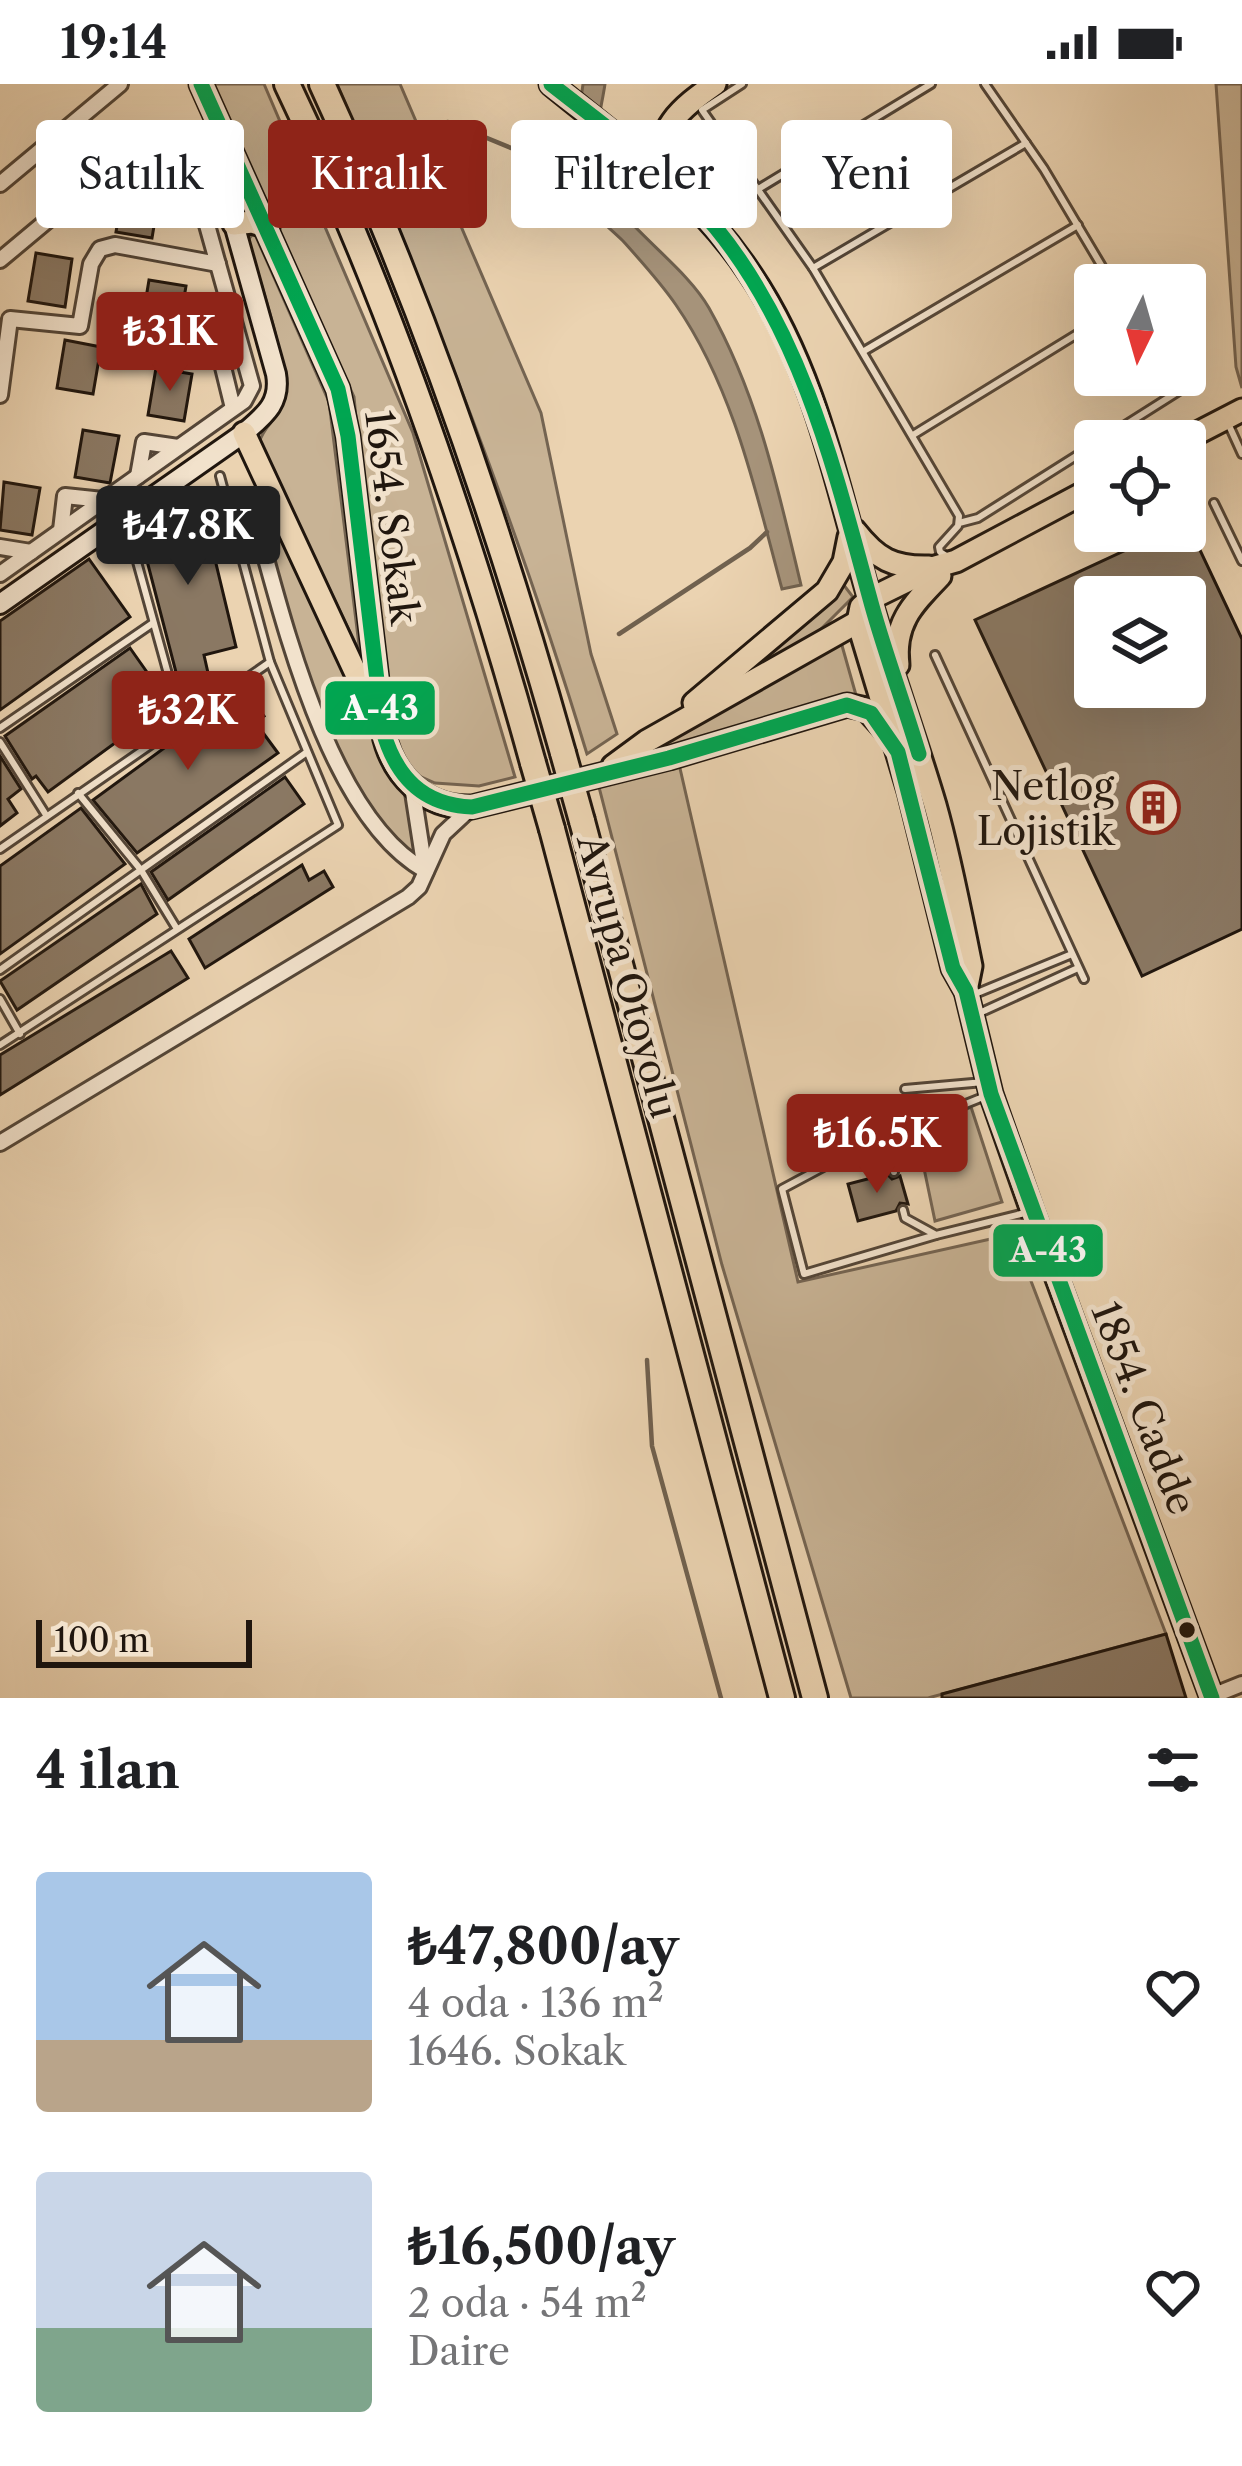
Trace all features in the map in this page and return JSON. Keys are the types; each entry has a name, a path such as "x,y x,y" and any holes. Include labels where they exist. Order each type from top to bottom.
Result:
{"highway":[{"name":"Avrupa Otoyolu","path":"287,84 386,316 465,538 552,829 782,1698"},
{"name":"Avrupa Otoyolu","path":"322,84 452,405 515,590 582,821 815,1698"}],"main road":[{"name":"1654. Sokak","path":"201,84 219,120"},
{"path":"551,84 595,120"},
{"path":"672,120 681,108 716,84"},
{"name":"1654. Sokak","path":"244,174 268,227"},
{"path":"244,218 268,227"},
{"name":"1654. Sokak","path":"268,228 342,405 383,731 390,759 412,786"},
{"path":"716,228 770,306 816,412 850,526 898,752 953,968 969,1002"},
{"path":"1206,429 1234,414"},
{"path":"244,433 383,731"},
{"path":"647,741 867,611 1074,498"},
{"path":"850,526 884,561 944,568"},
{"path":"596,777 647,741 827,591 844,562 850,526"},
{"path":"901,695 896,652 900,624 944,568"},
{"path":"867,611 901,695 951,869 971,966 969,1002"},
{"path":"412,786 440,803 472,807 847,705 872,713 898,752"},
{"name":"1854. Cadde","path":"969,1002 988,1084 1032,1211 1212,1697"}],"street":[{"path":"0,184 120,84"},
{"path":"0,260 40,228"},
{"path":"0,574 248,397 252,386 208,228"},
{"path":"209,231 213,228"},
{"path":"0,604 244,433 269,410 278,388 236,228"},
{"path":"0,395 5,313 80,326 92,259 104,247 116,245 218,264"},
{"path":"209,310 233,408"},
{"path":"138,476 144,442 178,447"},
{"path":"272,487 258,505 257,526 308,690 367,818 403,859 426,872"},
{"path":"62,530 65,496 104,500"},
{"path":"0,547 31,552"},
{"path":"412,786 426,872"},
{"path":"0,1143 408,897 419,887 443,834 472,807"},
{"path":"1212,1697 1242,1684"}],"lane":[{"path":"742,84 703,110 813,268 913,435 959,523"},
{"path":"760,188 931,84"},
{"path":"985,84 1101,264"},
{"path":"813,268 1026,142"},
{"path":"864,351 1078,225"},
{"path":"913,435 1074,335"},
{"path":"1134,420 1171,396"},
{"path":"1234,414 1242,454"},
{"path":"944,568 939,547 959,523 978,518 1074,458"},
{"path":"0,1045 338,825 270,662 220,476"},
{"path":"1214,503 1242,561"},
{"path":"124,517 181,721"},
{"path":"0,728 153,622"},
{"path":"935,655 1084,979"},
{"path":"0,849 270,662"},
{"path":"0,742 46,815"},
{"path":"0,970 307,752"},
{"path":"78,793 141,870 178,929"},
{"path":"969,1002 1072,954"},
{"path":"969,1002 1078,967"},
{"path":"0,999 20,1034"},
{"path":"905,1089 988,1084"},
{"path":"988,1084 782,1190 804,1274 1032,1211"},
{"path":"894,1172 895,1157 911,1126"},
{"path":"903,1210 905,1218 937,1235"}],"shaded area":[{"path":"213,84 264,84 279,120 268,120 268,206 244,153 244,120 229,120"},
{"path":"337,84 400,84 415,120 352,120"},
{"path":"583,84 605,84 599,120 578,120"},
{"path":"1216,84 1242,84 1242,388 1236,367"},
{"path":"278,228 325,228 413,433 515,777 479,786 435,783 408,771 397,756 378,648 354,397"},
{"path":"397,228 462,228 541,413 591,654 617,734 587,754 532,584"},
{"path":"610,228 636,228 683,274 709,308 741,374 765,443 801,585 782,589 741,442 696,337"},
{"path":"254,232 329,402 360,653 259,443 281,407 284,387 278,345 248,240"},
{"path":"272,487 412,788 426,871 367,818 307,690 257,513"},
{"path":"843,584 853,597 816,634 728,683"},
{"path":"841,642 856,695 830,698 670,748 664,744"},
{"path":"679,764 798,1282 1013,1234 1166,1634 928,1698 851,1698 722,1265 599,787"},
{"path":"971,1107 1002,1202 935,1221 916,1130"}],"building":[{"path":"117,228 154,228 152,238 116,232"},
{"path":"36,253 72,259 65,307 28,301"},
{"path":"149,280 186,286 178,334 141,328"},
{"path":"65,340 101,347 93,394 57,388"},
{"path":"156,368 192,374 184,421 148,415"},
{"path":"83,430 119,436 110,483 75,477"},
{"path":"4,482 40,488 32,535 0,530"},
{"path":"200,497 236,647 204,655 208,673 178,680 139,530 169,523 165,505"},
{"name":"Netlog Lojistik","path":"1122,552 1201,552 1242,639 1242,929 1142,976 975,620"},
{"path":"89,559 130,617 0,710 0,621"},
{"path":"130,648 149,675 135,684 156,713 48,792 36,776 32,779 5,736"},
{"path":"245,689 264,716 255,722 278,753 137,853 93,800"},
{"path":"0,756 21,789 8,799 17,813 0,826"},
{"path":"285,777 304,804 168,900 151,872"},
{"path":"81,808 125,864 0,954 0,866"},
{"path":"302,865 309,880 324,871 333,887 205,968 189,939"},
{"path":"141,884 157,914 17,1010 0,981"},
{"path":"171,951 188,978 0,1095 0,1055"},
{"path":"887,1174 892,1179 900,1176 908,1204 858,1221 848,1184"},
{"path":"1166,1634 1186,1698 942,1698 942,1694"}],"waterway":[{"path":"487,138 511,148"},
{"path":"619,634 767,532"},
{"path":"647,1360 652,1446 721,1698"}],"transit line":[{"name":"A-43","path":"201,84 338,389 348,436 383,731 396,762 414,786 439,801 472,807 669,758 847,705 871,713 898,752 953,968 966,991 991,1094 1212,1698"},
{"name":"A-43","path":"551,84 679,188 716,228 772,314 814,408 919,754"}],"place":[{"name":"Netlog Lojistik","path":"1153,808"}]}
